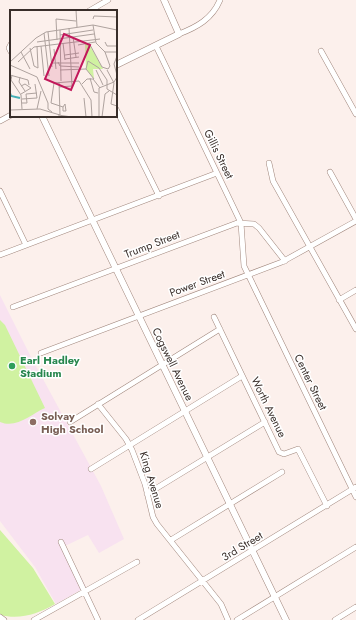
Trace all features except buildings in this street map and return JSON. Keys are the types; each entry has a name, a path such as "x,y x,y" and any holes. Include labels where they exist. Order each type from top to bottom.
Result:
{"street":[{"path":"91,10 108,0"},
{"path":"164,0 179,34"},
{"path":"117,65 179,34 195,28 204,22 220,0"},
{"name":"Gillis Street","path":"156,46 241,223 244,266 248,275"},
{"path":"321,50 356,114"},
{"path":"117,111 159,196"},
{"path":"0,121 10,116"},
{"name":"Cogswell Avenue","path":"42,117 286,620"},
{"path":"269,163 273,181 356,329"},
{"path":"330,172 356,220"},
{"path":"0,255 217,173"},
{"path":"0,191 26,246"},
{"name":"Power Street","path":"41,353 138,315 285,261 310,248 356,220"},
{"path":"241,223 254,224 259,228 285,261"},
{"name":"Trump Street","path":"13,307 241,223"},
{"name":"Center Street","path":"248,275 354,489 356,497"},
{"path":"339,300 356,290"},
{"name":"Worth Avenue","path":"214,317 279,452 282,454 298,449 327,506"},
{"path":"70,422 220,329"},
{"path":"91,469 242,376"},
{"name":"King Avenue","path":"98,404 130,445 147,494 153,517 220,604 228,620"},
{"path":"147,494 265,422"},
{"path":"171,540 282,472"},
{"name":"3rd Street","path":"138,620 354,489"},
{"path":"61,542 98,620"},
{"path":"237,620 356,547"},
{"path":"34,620 137,562"},
{"path":"335,620 356,607"},
{"path":"0,617 4,620"}],"shaded area":[{"name":"Solvay High School","path":"0,295 31,357 101,486 124,539 99,553 88,535 65,546 86,587 56,604 35,567 0,521"}],"green space":[{"name":"Earl Hadley Stadium","path":"0,320 5,325 45,408 24,420 12,424 0,422"},
{"path":"0,530 33,568 55,604 42,611 29,615 15,617 0,615"}],"place":[{"name":"Earl Hadley Stadium","path":"12,366"},
{"name":"Solvay High School","path":"33,422"}]}
